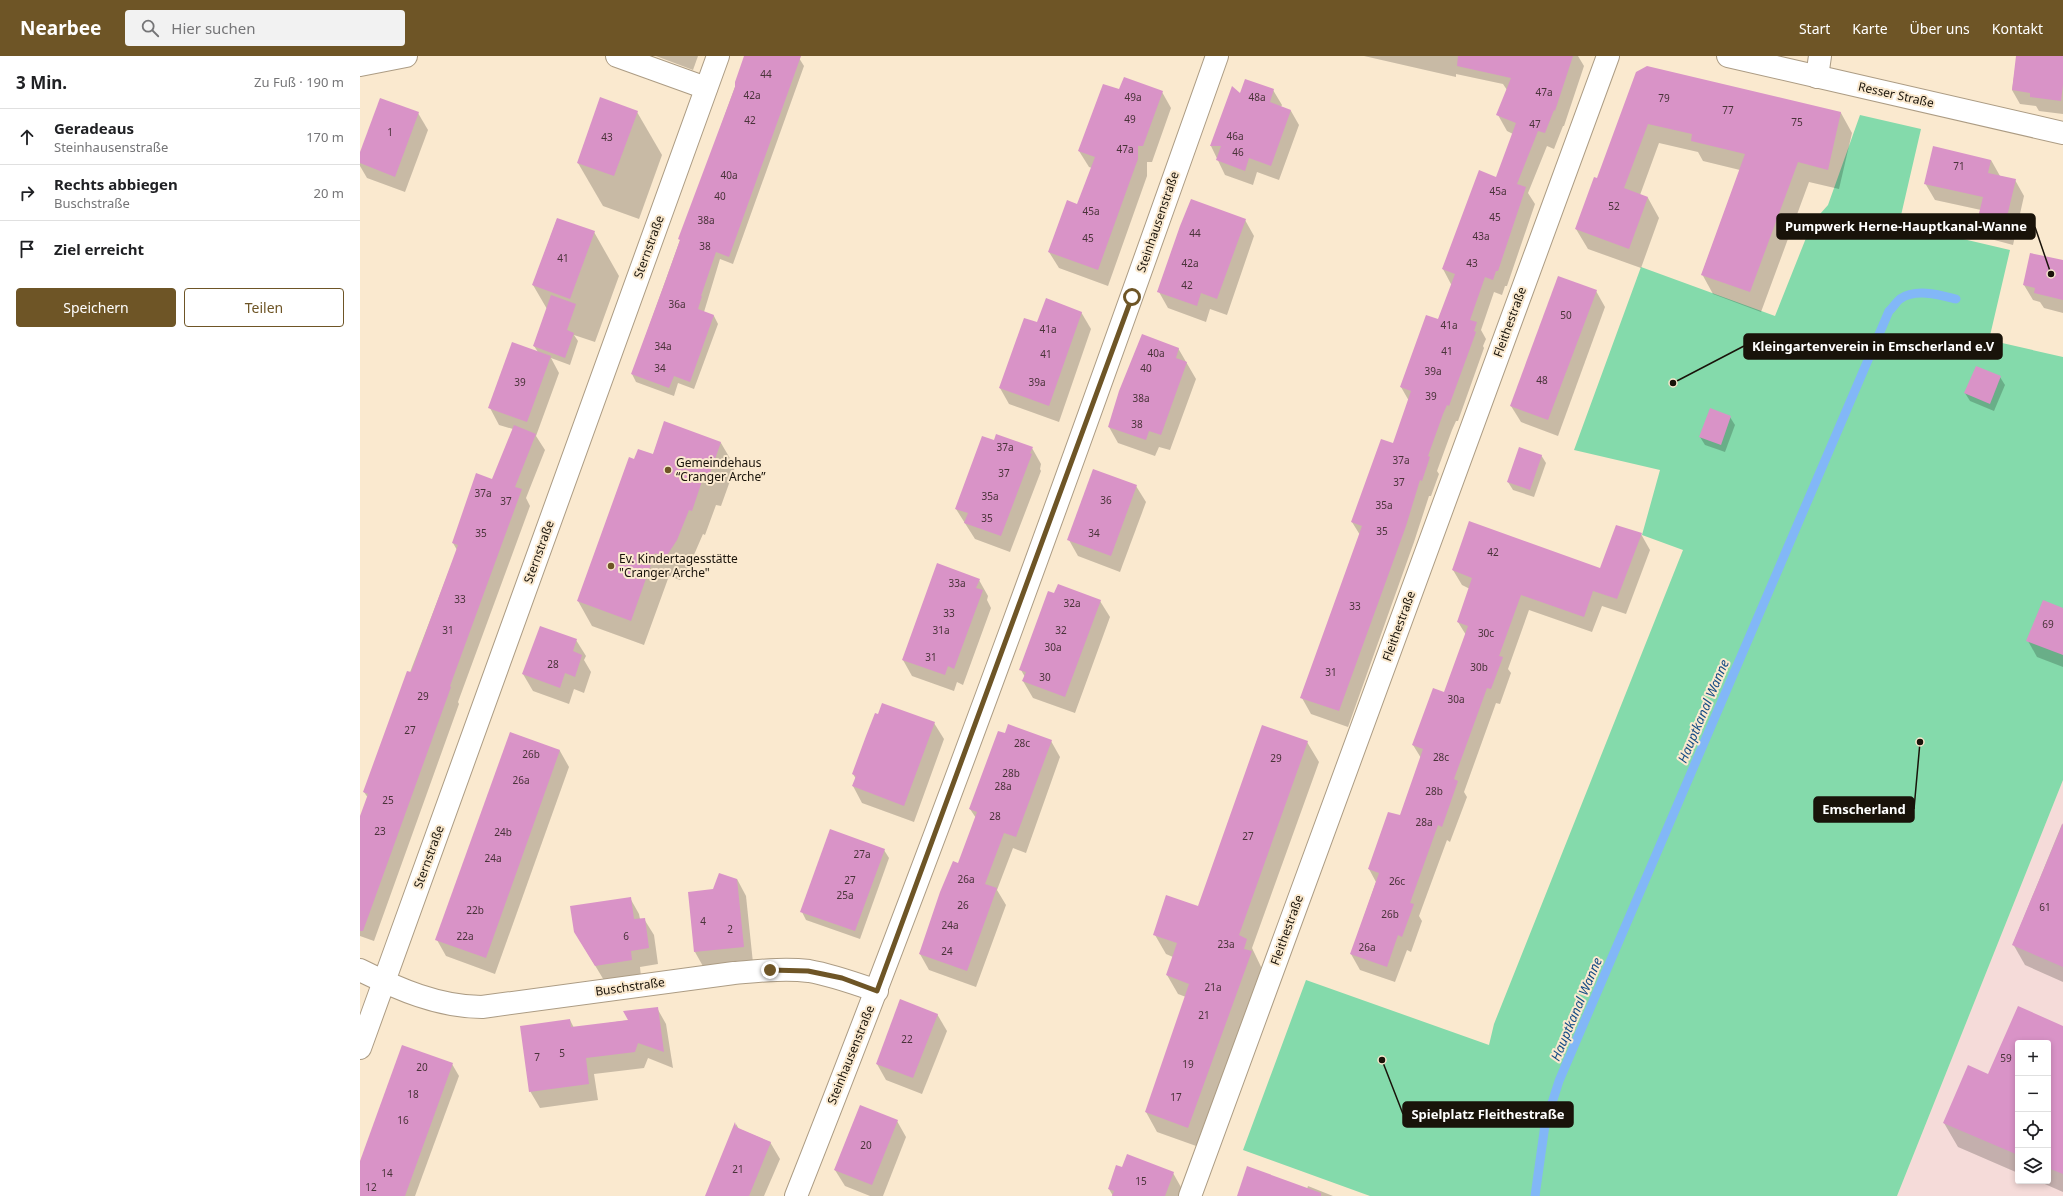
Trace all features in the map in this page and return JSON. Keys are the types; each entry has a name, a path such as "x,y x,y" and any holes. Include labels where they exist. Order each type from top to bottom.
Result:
{"street":[{"path":"360,65 406,56"},
{"path":"617,56 706,88"},
{"name":"Sternstraße","path":"360,1048 718,56"},
{"name":"Steinhausenstraße","path":"796,1196 877,991 1132,297 1217,56"},
{"name":"Fleithestraße","path":"1190,1196 1608,56"},
{"name":"Resser Straße","path":"1728,56 1819,66 2063,133"},
{"name":"Buschstraße","path":"360,970 384,982 445,1003 465,1007 482,1007 734,973 770,970 808,971 842,978 877,991"}],"shaded area":[{"path":"2063,780 2063,1196 1897,1196"}],"green space":[{"path":"1860,115 1921,129 1899,224 2010,250 1989,340 2063,357 2063,780 1897,1196 1370,1196 1243,1150 1306,980 1489,1045 1494,1024 1683,550 1642,535 1660,470 1574,450 1641,267 1775,316 1812,223 1828,205"}],"building":[{"path":"744,56 801,56 729,257 716,252 701,296 698,309 714,315 690,382 674,376 669,388 631,374 680,240 678,239 735,87 735,82"},
{"path":"1458,56 1573,56 1555,111 1554,110 1545,133 1538,131 1517,184 1526,187 1498,271 1496,271 1493,280 1485,277 1470,320 1477,322 1474,331 1476,332 1449,406 1447,405 1443,414 1428,456 1430,457 1422,481 1420,480 1406,526 1339,711 1300,698 1362,526 1351,522 1381,439 1393,443 1411,391 1400,387 1426,315 1438,319 1455,274 1442,269 1479,170 1496,177 1516,123 1496,115 1511,78 1457,66"},
{"path":"2016,56 2063,56 2063,84 2061,101 2030,97 2030,93 2012,90"},
{"path":"1647,66 1841,112 1828,170 1798,162 1750,292 1701,275 1745,154 1691,141 1692,134 1648,124 1624,188 1648,197 1629,249 1575,229 1594,177 1597,178 1636,72"},
{"path":"1124,77 1163,91 1143,146 1138,146 1138,159 1098,270 1048,252 1067,200 1077,204 1095,157 1078,151 1103,84 1119,89"},
{"path":"1245,79 1274,89 1270,102 1291,110 1271,166 1249,158 1245,171 1216,160 1221,146 1210,146 1232,86 1240,93"},
{"path":"600,97 638,111 614,176 577,163"},
{"path":"380,98 419,112 395,177 360,163 360,152"},
{"path":"1933,146 1991,160 1988,173 2016,179 2004,229 1977,222 1983,197 1924,184"},
{"path":"1191,199 1246,219 1217,299 1201,293 1197,306 1157,292"},
{"path":"557,218 595,231 570,299 532,285"},
{"path":"2030,253 2063,260 2063,300 2034,293 2035,288 2023,285"},
{"path":"1558,276 1597,290 1548,420 1510,406"},
{"path":"551,295 576,304 567,330 574,333 565,358 533,346"},
{"path":"1046,298 1082,312 1049,406 999,388 1024,318 1037,322"},
{"path":"1142,334 1179,348 1176,358 1187,362 1161,435 1149,431 1146,440 1108,427 1119,391"},
{"path":"512,342 551,356 527,422 488,408"},
{"path":"1976,366 2001,376 1990,404 1964,393"},
{"path":"1710,408 1731,416 1721,445 1699,437"},
{"path":"664,421 721,442 707,482 702,481 692,511 689,510 677,540 666,557 655,553 631,621 577,601 629,457 634,459 638,449 653,454"},
{"path":"514,425 536,434 515,487 522,489 363,931 360,931 360,816 368,794 363,792 407,671 411,672 458,545 452,543 476,473 492,479"},
{"path":"996,434 1033,447 1030,453 1032,454 1001,536 964,523 968,513 955,509 982,436 994,440"},
{"path":"1519,447 1542,455 1530,490 1507,482"},
{"path":"1093,469 1137,485 1111,556 1067,540"},
{"path":"1469,521 1600,568 1616,525 1642,533 1617,599 1593,591 1584,617 1521,595 1499,656 1503,657 1491,689 1487,688 1454,779 1458,781 1442,827 1438,825 1410,903 1414,904 1402,937 1398,935 1387,967 1350,954 1379,873 1368,869 1388,812 1400,815 1423,749 1412,745 1433,688 1444,692 1468,626 1457,622 1472,578 1452,570"},
{"path":"937,563 980,579 976,588 983,590 954,669 948,666 945,675 902,660"},
{"path":"1058,584 1101,600 1065,697 1022,681 1026,672 1019,670 1048,591 1054,593"},
{"path":"2043,600 2063,608 2063,655 2026,641"},
{"path":"540,626 577,639 573,651 582,655 575,677 565,673 560,688 522,674"},
{"path":"882,703 935,722 904,806 852,786 856,776 852,774 875,713 878,714"},
{"path":"1008,724 1052,740 1016,837 1004,833 985,884 997,888 967,971 919,954 940,892 953,861 958,863 977,812 969,809 998,731 1005,733"},
{"path":"1262,725 1308,741 1239,935 1247,939 1244,949 1252,951 1188,1128 1145,1112 1189,984 1166,975 1177,943 1153,935 1166,895 1198,906"},
{"path":"510,732 560,750 486,958 435,940"},
{"path":"2063,823 2063,967 2012,945"},
{"path":"830,829 885,849 855,931 800,912"},
{"path":"719,873 737,879 744,947 694,952 688,892 713,889"},
{"path":"631,897 634,919 645,918 649,948 631,951 632,960 595,966 574,932 570,906"},
{"path":"900,999 938,1014 913,1078 876,1064"},
{"path":"2018,1006 2063,1026 2063,1174 2051,1169 2051,1040 2015,1040 2015,1154 1943,1123 1968,1065 1988,1074"},
{"path":"658,1007 664,1052 638,1043 635,1052 586,1058 589,1084 529,1092 520,1026 570,1019 571,1027 628,1020 623,1011"},
{"path":"402,1045 453,1063 405,1196 360,1196 360,1161"},
{"path":"860,1105 898,1120 872,1185 834,1170"},
{"path":"735,1122 736,1127 771,1142 749,1196 705,1196"},
{"path":"1127,1154 1174,1172 1165,1196 1112,1196 1114,1191 1108,1189 1116,1165 1122,1167"},
{"path":"1247,1166 1321,1193 1321,1196 1237,1196"}],"waterway":[{"name":"Hauptkanal Wanne","path":"1535,1196 1545,1125 1559,1081 1889,311 1900,299 1913,294 1928,293 1956,299"}],"place":[{"name":"Pumpwerk Herne-Hauptkanal-Wanne","path":"2051,274"},
{"name":"Kleingartenverein in Emscherland e.V","path":"1673,383"},
{"name":"Gemeindehaus “Cranger Arche”","path":"668,470"},
{"name":"Ev. Kindertagesstätte \"Cranger Arche\"","path":"611,566"},
{"name":"Emscherland","path":"1920,742"},
{"name":"Spielplatz Fleithestraße","path":"1382,1060"}],"route":[{"path":"770,970 808,971 842,978 877,991 1132,297"}]}
